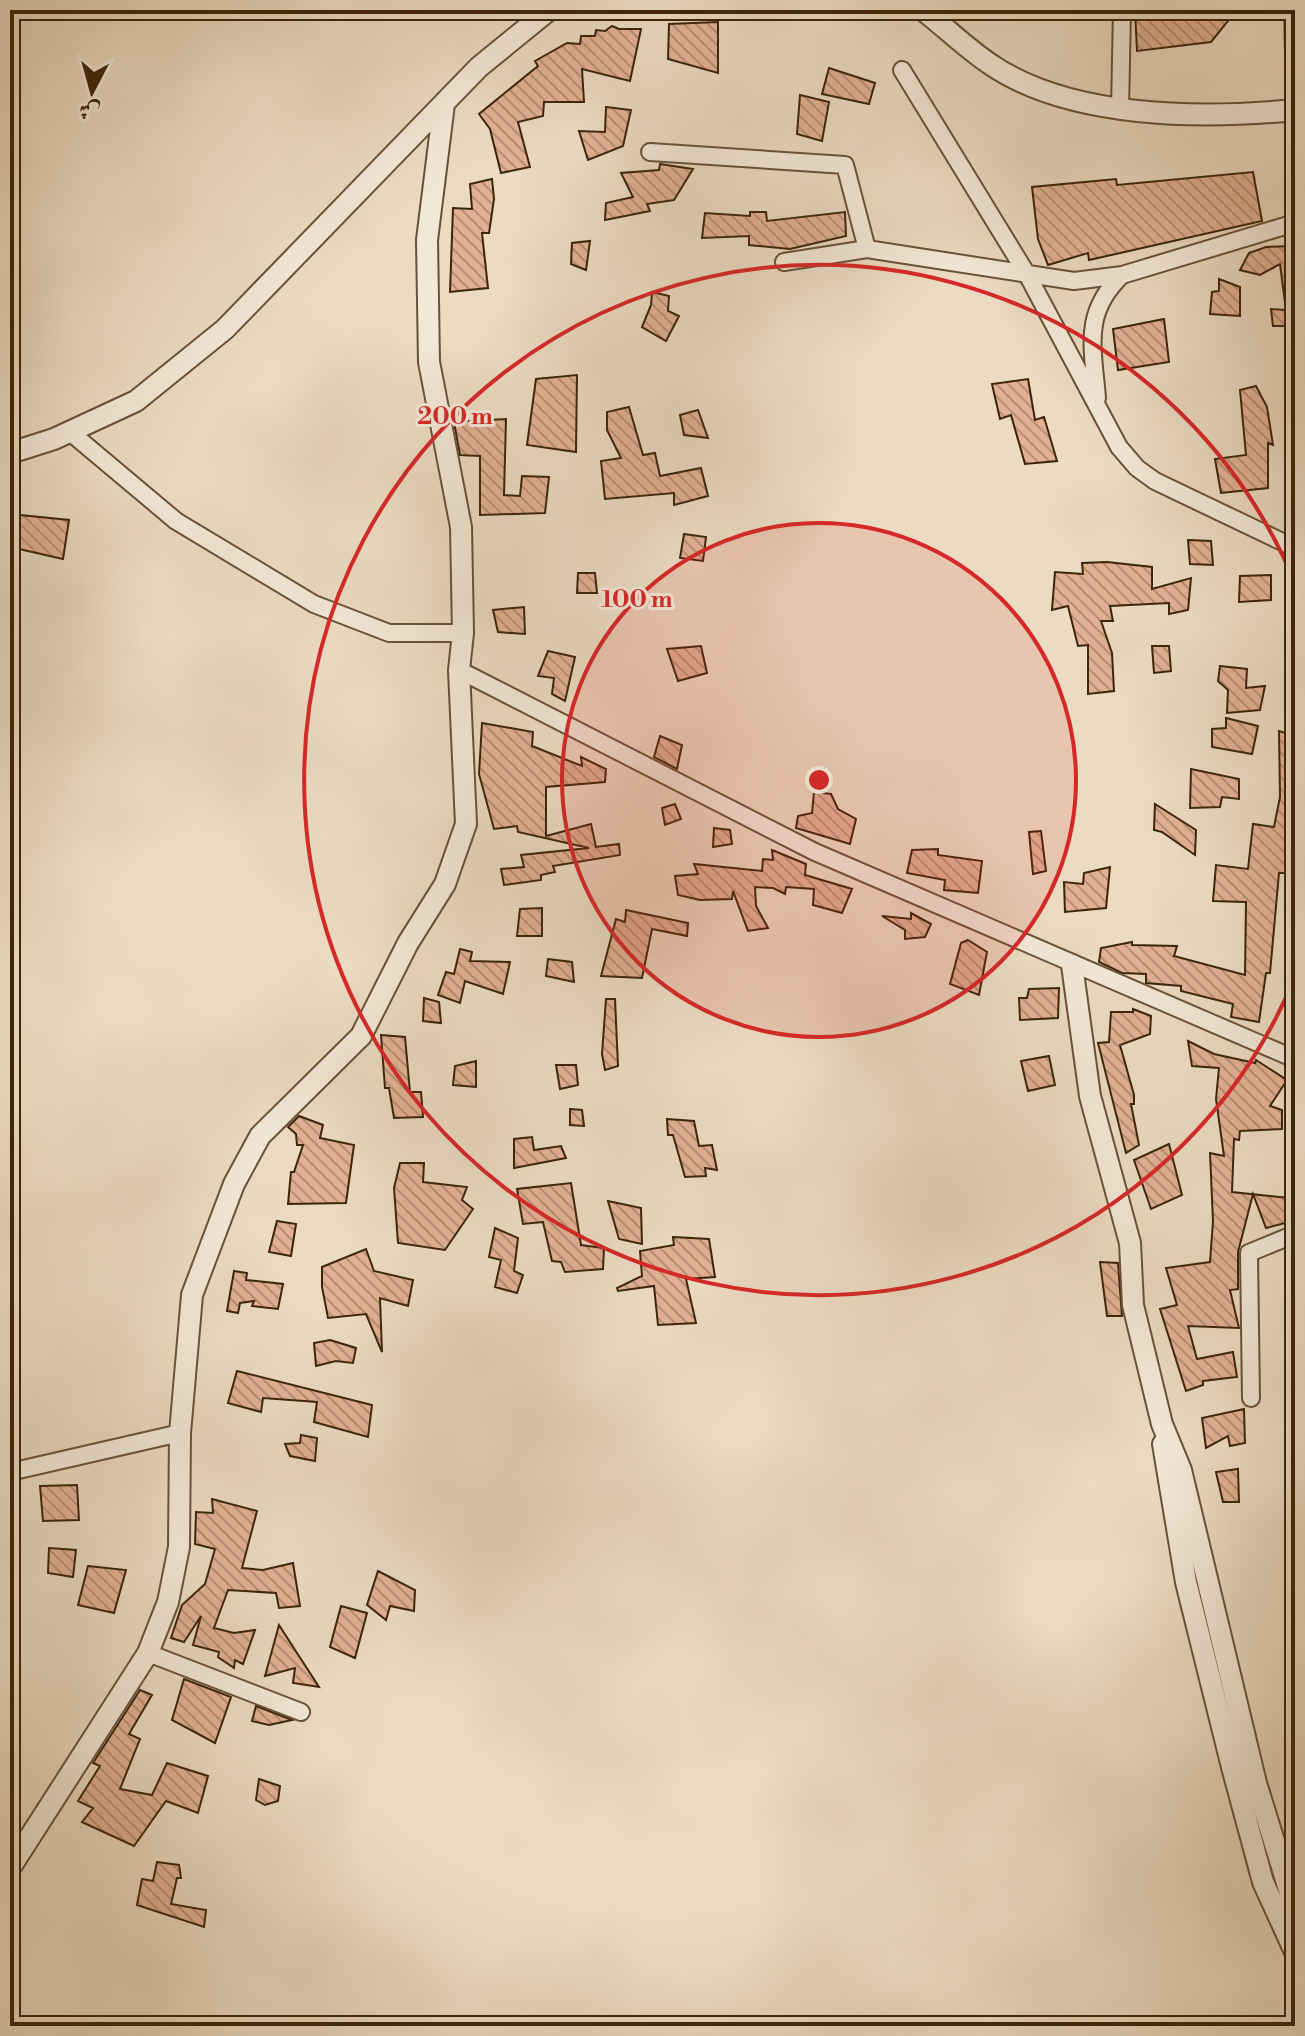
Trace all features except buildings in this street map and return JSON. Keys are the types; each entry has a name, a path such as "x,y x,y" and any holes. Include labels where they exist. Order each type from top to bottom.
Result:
{"street":[{"path":"10,453 70,432 136,401 225,329 479,67 549,10"},
{"path":"923,10 992,65 1042,89 1120,109 1230,116 1295,110"},
{"path":"1120,109 1122,10"},
{"path":"1293,10 1295,97"},
{"path":"902,70 1028,276 1119,447 1137,468 1155,481 1295,548"},
{"path":"10,1868 148,1653 168,1602 179,1547 180,1433 192,1295 234,1184 260,1136 361,1036 408,943 445,884 466,824 459,670 463,633 461,527 429,362 427,240 444,104"},
{"path":"650,152 845,165 867,249"},
{"path":"784,262 867,249 1074,281 1122,275 1295,223"},
{"path":"1098,408 1092,337 1095,310 1104,292 1122,275"},
{"path":"70,432 176,521 314,604 389,633 463,633"},
{"path":"459,670 815,852 1295,1059"},
{"path":"1072,965 1090,1096 1130,1243 1133,1305 1162,1424 1181,1470 1256,1783 1295,1909"},
{"path":"1251,1398 1249,1253 1295,1234"},
{"path":"1162,1424 1165,1471 1186,1582 1224,1736 1263,1882 1295,1952"},
{"path":"10,1472 180,1433"},
{"path":"148,1653 301,1712"}]}
